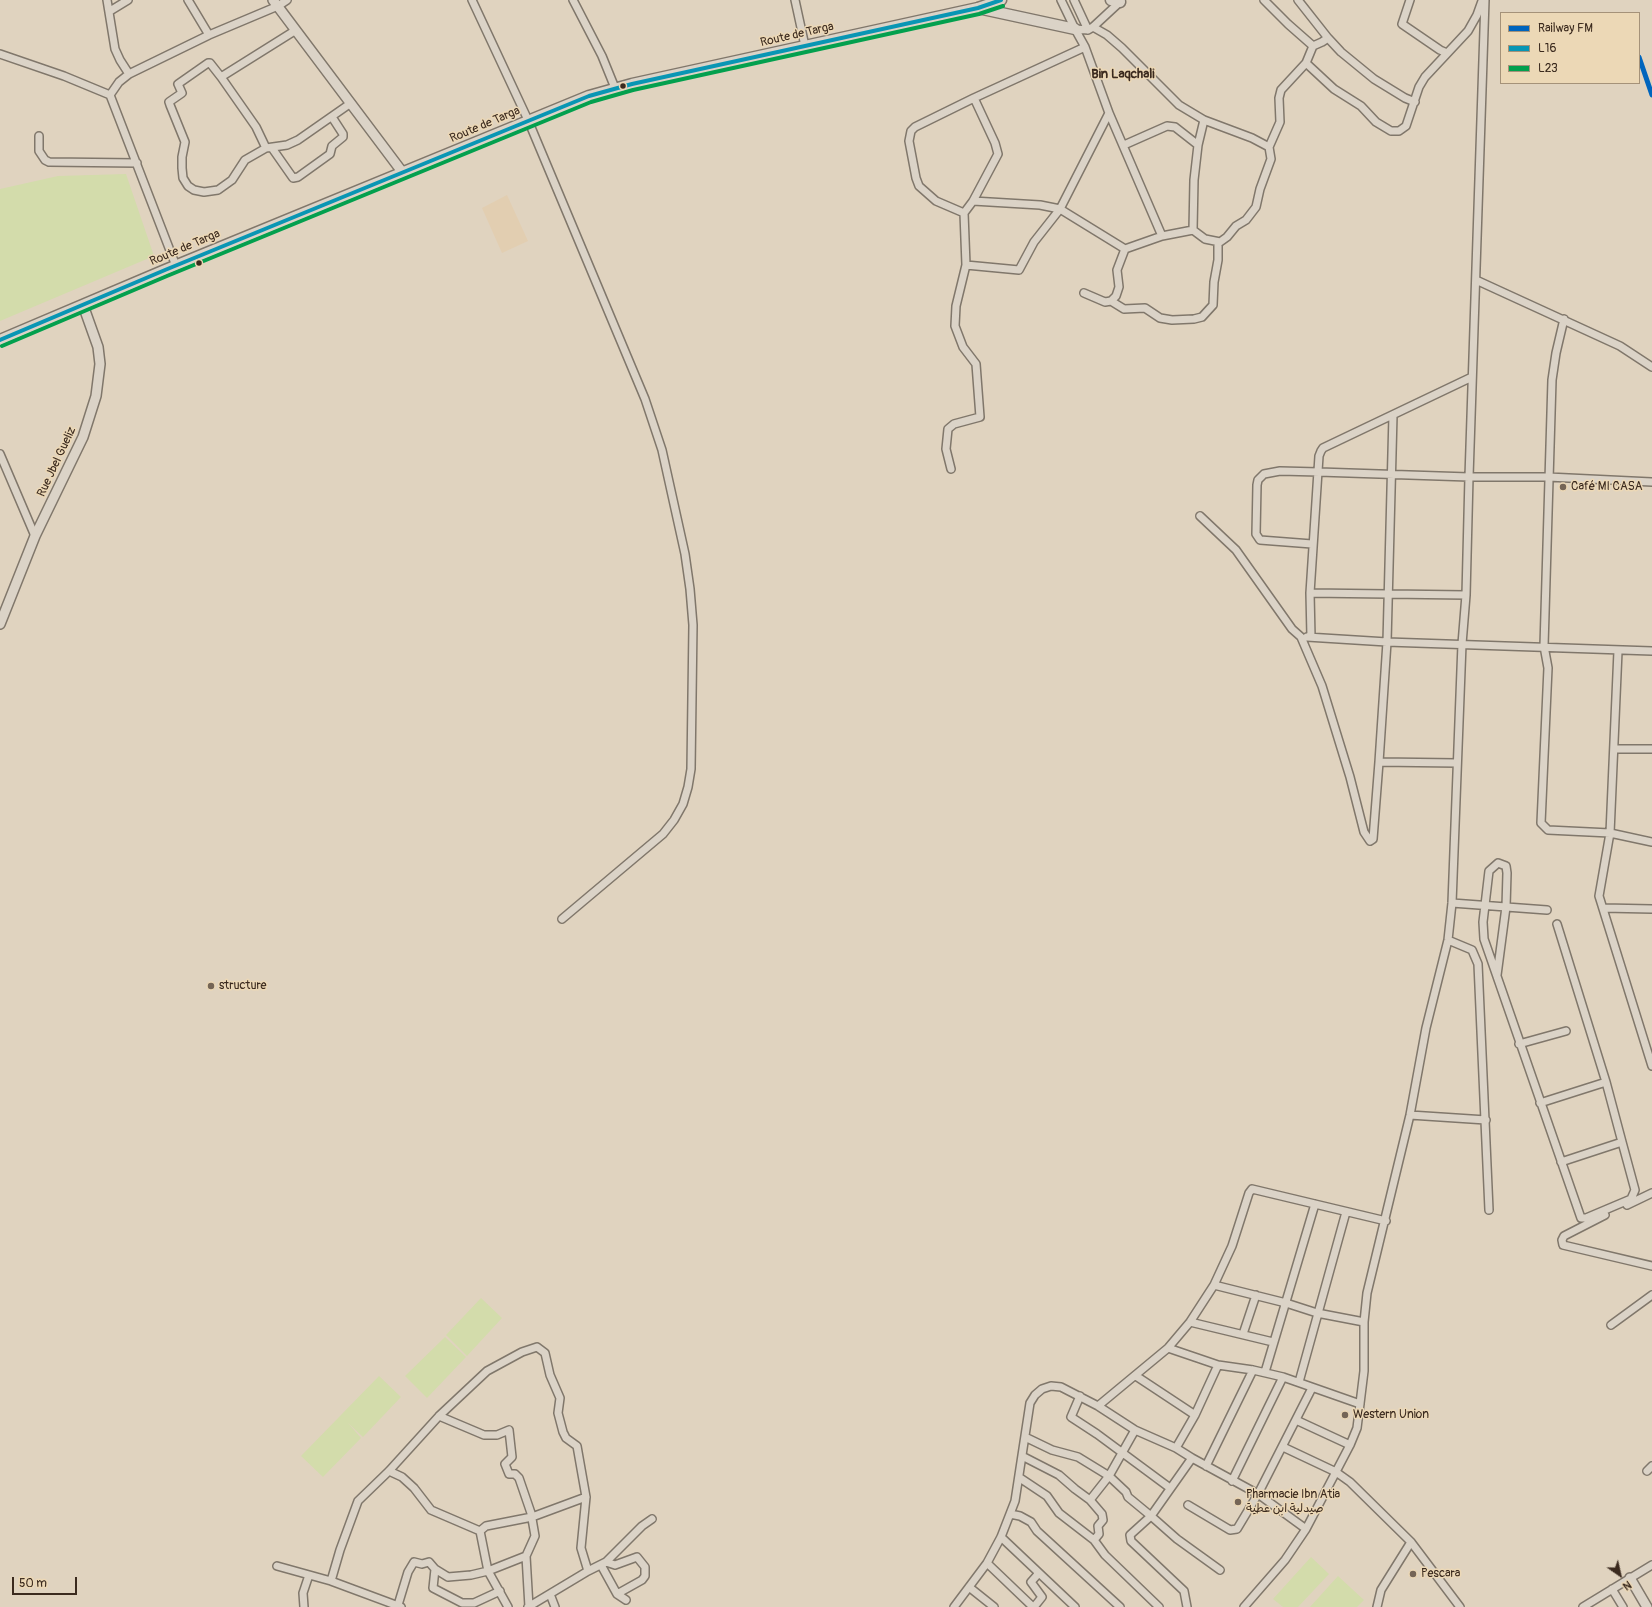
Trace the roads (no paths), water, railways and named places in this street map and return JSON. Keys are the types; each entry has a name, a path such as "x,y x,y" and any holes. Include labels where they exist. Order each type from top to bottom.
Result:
{"main road":[{"name":"Route de Targa","path":"0,340 589,96 615,88 978,8 1001,0"},
{"path":"978,8 1075,29"}],"street":[{"path":"107,0 115,49 129,74"},
{"path":"110,11 128,0"},
{"path":"188,0 209,35"},
{"path":"110,95 119,82 129,74 276,3 287,0"},
{"path":"472,0 528,120 645,399 662,450 685,554 690,588 693,625 691,769 683,804 674,820 663,834 562,919"},
{"path":"573,0 602,56 615,88"},
{"path":"795,0 805,46"},
{"path":"1061,0 1085,47 1109,113 1162,236"},
{"path":"1074,0 1091,29"},
{"path":"1264,0 1313,46"},
{"path":"1298,0 1340,52 1374,79 1405,98 1415,102"},
{"path":"1410,0 1402,24 1440,50 1447,53"},
{"path":"1306,64 1334,89 1362,106 1376,122 1391,130 1399,132 1406,126 1419,87 1425,77 1470,28 1484,0"},
{"path":"1244,1607 1286,1560 1306,1529 1350,1446 1357,1428 1364,1371 1364,1322 1368,1293 1410,1115 1426,1028 1448,940 1452,903 1462,644 1466,595 1484,0"},
{"path":"1091,29 1118,1"},
{"path":"276,3 403,173"},
{"path":"1075,29 1091,29 1107,35 1122,48 1175,102 1204,120 1252,138 1269,147"},
{"path":"221,77 296,30"},
{"path":"1084,293 1105,302 1111,301 1116,296 1119,287 1117,270 1125,249 1162,236 1193,230 1205,239 1218,242 1227,237 1236,226 1246,220 1256,207 1260,189 1272,159 1269,147 1280,122 1279,98 1281,90 1306,64 1313,46 1328,38"},
{"path":"964,212 936,201 919,186 916,178 910,135 911,130 974,98 1085,47"},
{"path":"0,54 64,76 110,95 176,266"},
{"path":"332,117 344,136 332,146 330,154 298,177 293,178 269,148 256,126 210,63 208,62 179,82 178,85 182,93 169,102 185,142 182,157 183,178 188,186 194,190 204,192 218,190 232,180 245,160 269,148 287,145 298,140 350,103"},
{"path":"951,469 946,449 948,429 954,424 980,417 976,364 963,347 955,326 956,306 966,265 964,212 973,201 998,154 995,143 974,98"},
{"path":"966,265 1019,270 1034,242 1060,209 1109,113"},
{"path":"1193,230 1194,180 1198,145 1204,120"},
{"path":"1124,145 1167,126 1175,127 1198,145"},
{"path":"39,136 39,151 45,160 49,162 137,163"},
{"path":"973,201 1040,205 1060,209 1125,249"},
{"path":"1111,301 1124,309 1145,308 1160,318 1172,320 1202,317 1213,305 1214,282 1218,260 1218,242"},
{"path":"1476,280 1564,319 1620,346 1652,367"},
{"name":"Rue Jbel Gueliz","path":"0,624 35,536 83,437 96,396 100,364 98,347 83,305"},
{"path":"1564,319 1556,353 1552,380 1544,646 1548,668 1541,823 1548,830 1610,833 1652,842"},
{"path":"1311,636 1310,593 1312,544 1319,472 1318,456 1323,448 1472,377"},
{"path":"1200,516 1236,550 1292,629 1301,637 1322,686 1350,777 1364,832 1370,841 1373,839 1387,642 1394,415"},
{"path":"0,454 35,536"},
{"path":"1312,544 1260,540 1256,534 1257,485 1258,480 1266,473 1280,471 1469,477 1548,477 1652,482"},
{"path":"1310,593 1466,595"},
{"path":"1301,637 1311,636 1387,642 1544,646 1618,651 1652,651"},
{"path":"1618,651 1610,833 1599,896 1652,1066"},
{"path":"1614,749 1652,749"},
{"path":"1379,762 1457,763"},
{"path":"1497,975 1506,907 1508,873 1506,866 1498,863 1489,871 1483,922 1484,940 1580,1217 1586,1218 1629,1200 1635,1190 1606,1082 1557,924"},
{"path":"1452,903 1547,910"},
{"path":"1603,908 1652,909"},
{"path":"1448,940 1472,950 1478,964 1489,1210"},
{"path":"1519,1044 1566,1031"},
{"path":"1540,1103 1606,1082"},
{"path":"1410,1115 1486,1120"},
{"path":"1561,1162 1622,1142"},
{"path":"1098,1406 1168,1348 1190,1322 1214,1285 1232,1246 1250,1190 1256,1189 1386,1221"},
{"path":"1652,1193 1589,1222 1564,1236 1562,1240 1563,1245 1566,1247 1652,1266"},
{"path":"1265,1372 1315,1204"},
{"path":"1298,1382 1346,1212"},
{"path":"1214,1285 1286,1303 1317,1313 1364,1322"},
{"path":"1243,1334 1256,1295"},
{"path":"1611,1325 1652,1295"},
{"path":"1190,1322 1273,1342"},
{"path":"332,1581 340,1550 358,1501 389,1471 439,1416 487,1371 522,1352 537,1347 545,1353 550,1375 560,1398 558,1413 563,1432 566,1438 577,1446 586,1497 581,1548 588,1571"},
{"path":"1168,1348 1218,1365 1265,1372 1283,1377 1360,1404"},
{"path":"1176,1448 1195,1415 1218,1365"},
{"path":"1206,1466 1253,1370"},
{"path":"1136,1376 1195,1415"},
{"path":"1232,1481 1283,1377"},
{"path":"955,1607 987,1563 1001,1537 1015,1501 1020,1478 1024,1437 1030,1403 1035,1395 1042,1389 1051,1386 1061,1387 1080,1396 1135,1430 1176,1448 1232,1481 1258,1494 1306,1529"},
{"path":"1188,1505 1230,1530 1234,1530 1241,1524 1283,1447 1312,1388"},
{"path":"1080,1396 1071,1418 1098,1434 1170,1488"},
{"path":"439,1416 484,1435 497,1435 509,1430 512,1457 505,1464 508,1474 515,1474 519,1478 532,1517 535,1536 526,1556 529,1607 588,1571 604,1564 634,1533 652,1520"},
{"path":"1296,1420 1350,1446"},
{"path":"1090,1500 1109,1476 1135,1430"},
{"path":"1024,1437 1052,1450 1078,1457 1109,1476 1126,1492 1128,1497 1177,1539 1220,1570"},
{"path":"1283,1447 1336,1472 1350,1482 1411,1542 1460,1607"},
{"path":"1022,1456 1060,1475 1090,1500 1104,1517 1098,1526 1099,1534 1094,1540"},
{"path":"1187,1607 1184,1590 1131,1541 1130,1535 1151,1516 1192,1458"},
{"path":"389,1471 402,1477 414,1488 430,1510 480,1531"},
{"path":"1020,1478 1047,1496 1059,1512 1094,1540 1105,1555 1158,1607"},
{"path":"480,1531 486,1526 503,1521 532,1517 586,1497"},
{"path":"1010,1514 1020,1516 1031,1522 1037,1531 1120,1607"},
{"path":"480,1531 488,1571 508,1607"},
{"path":"1001,1537 1075,1607"},
{"path":"1377,1607 1381,1590 1411,1542"},
{"path":"276,1566 332,1581 400,1606 408,1572 414,1562 422,1564 429,1562 435,1569 448,1577 455,1577 488,1571 526,1556"},
{"path":"604,1564 619,1564 637,1557 645,1567 645,1576 642,1580 617,1594"},
{"path":"987,1563 1033,1607 1042,1597 1031,1582 1039,1573"},
{"path":"604,1564 617,1594 626,1600"},
{"path":"1583,1607 1652,1565"},
{"path":"435,1569 433,1588 462,1603 474,1603 500,1591"},
{"path":"304,1607 303,1593 310,1575"},
{"path":"1630,1578 1647,1607"},
{"path":"969,1587 994,1607"},
{"path":"1612,1589 1623,1607"},
{"path":"550,1594 556,1607"}],"rail line":[{"name":"FM","path":"1640,60 1652,95"}],"place":[{"name":"Café MI CASA","path":"1563,487"},
{"name":"structure","path":"211,986"},
{"name":"Western Union","path":"1345,1415"},
{"name":"Pharmacie Ibn Atia صيدلية ابن عطية","path":"1238,1502"},
{"name":"Pescara","path":"1413,1574"}],"district":[{"name":"Bin Laqchali","path":"1123,75"}]}
